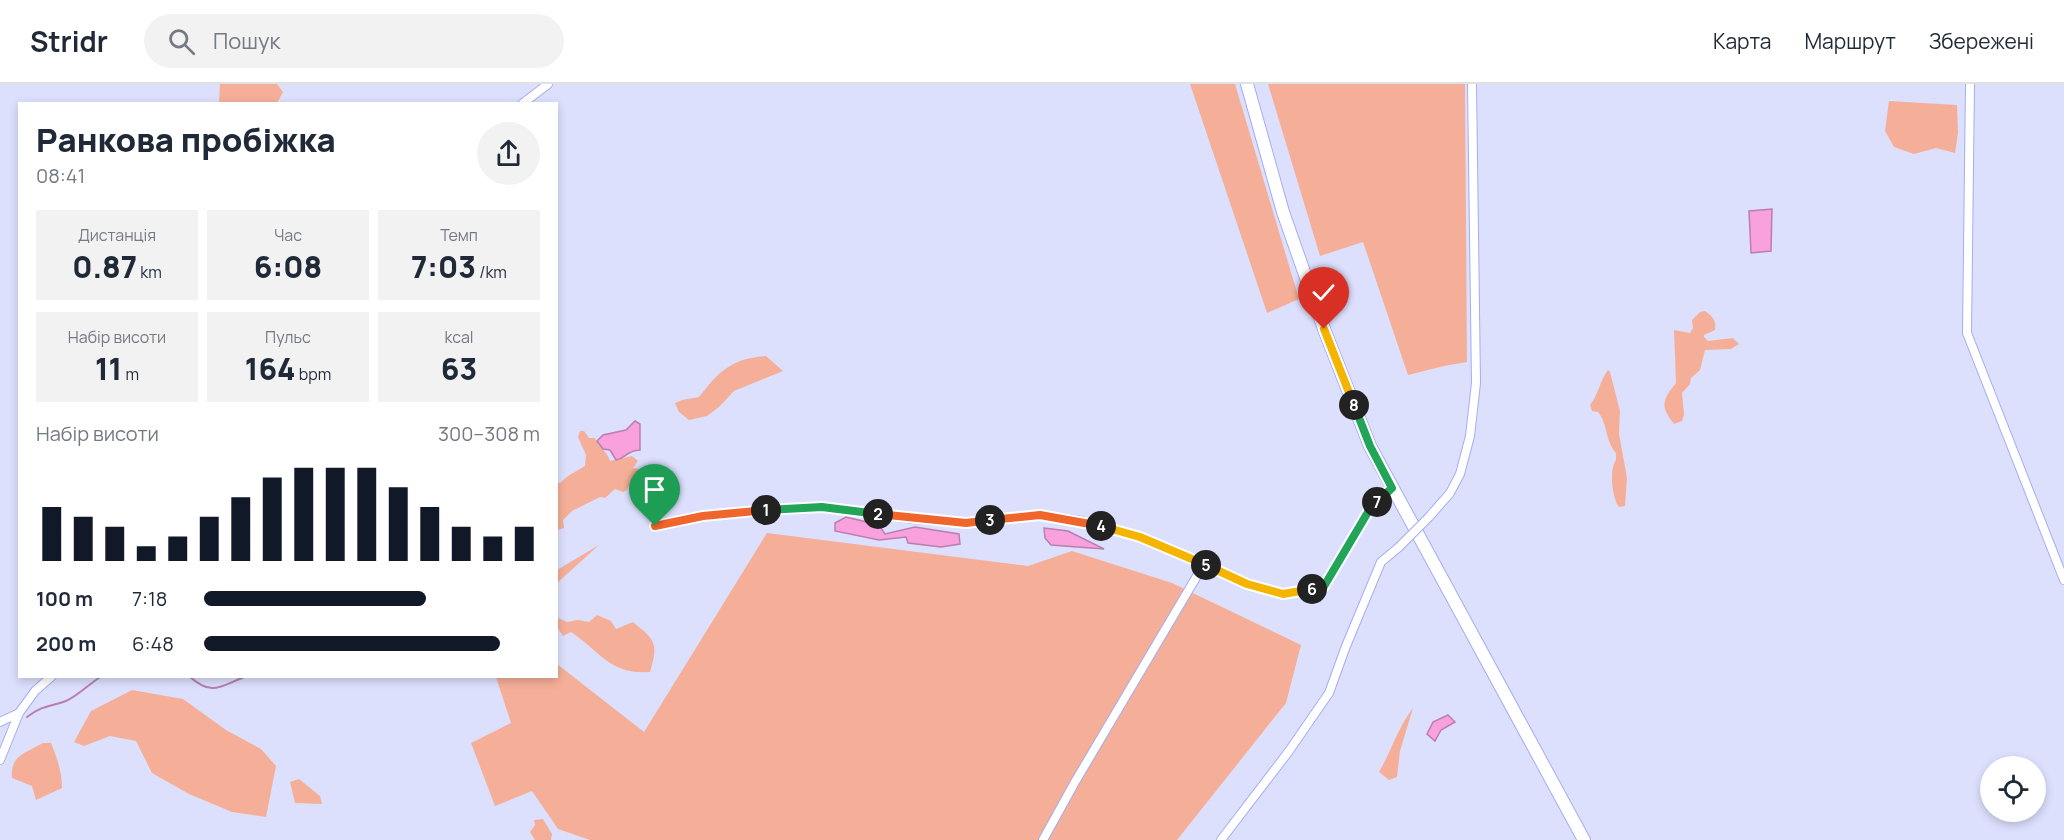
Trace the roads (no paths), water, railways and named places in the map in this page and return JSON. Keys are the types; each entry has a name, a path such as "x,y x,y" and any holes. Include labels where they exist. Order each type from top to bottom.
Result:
{"main road":[{"path":"1247,84 1283,212 1324,329 1370,446 1584,840"}],"street":[{"path":"525,102 548,84"},
{"path":"1221,840 1289,752 1329,693 1381,562 1399,547 1450,493 1460,474 1470,436 1476,383 1472,84"},
{"path":"1970,84 1967,333 2064,580"},
{"path":"655,526 703,516 822,507 913,519 966,523 1040,515 1082,521 1140,537 1247,584 1283,594 1323,588 1371,507 1392,488"},
{"path":"1043,840 1204,564"},
{"path":"0,760 19,713 35,691 50,678"},
{"path":"0,722 19,713"}],"waterway":[{"path":"27,717 42,708 66,701 99,678"},
{"path":"191,678 197,683 211,688 218,688 242,678"}]}
